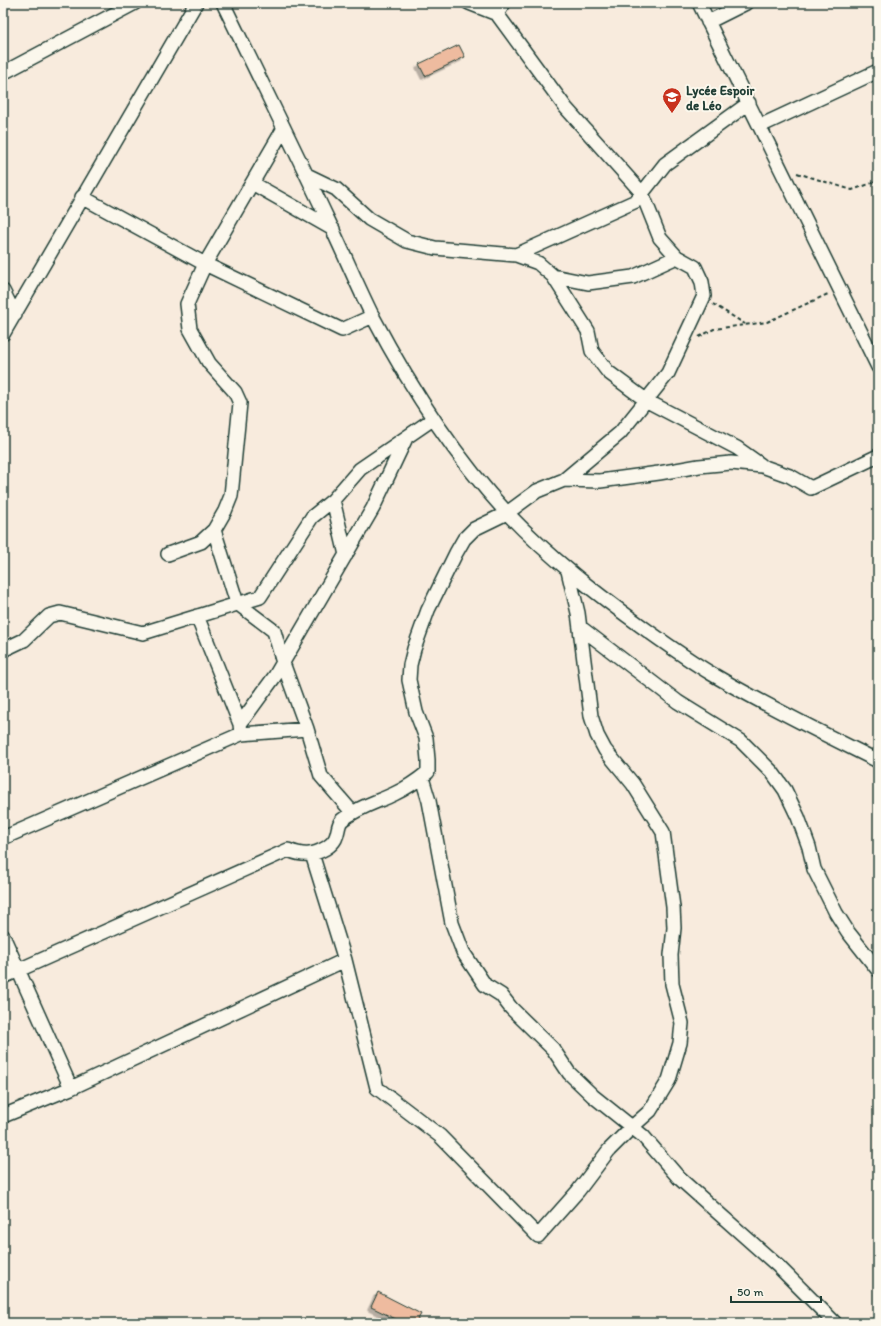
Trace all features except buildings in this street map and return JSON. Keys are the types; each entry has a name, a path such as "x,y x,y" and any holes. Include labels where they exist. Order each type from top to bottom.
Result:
{"street":[{"path":"3,73 135,3"},
{"path":"3,334 196,3"},
{"path":"223,3 333,229 373,316 433,419 471,470 507,513 568,571 613,606 711,673 778,710 878,761"},
{"path":"3,977 288,850 301,855 312,854 326,847 336,839 340,821 352,812 365,805 394,794 416,783 422,778 428,772 426,738 416,712 409,680 410,665 414,648 428,610 464,538 474,529 507,513 537,491 564,480 620,433 668,373 704,296 702,282 695,267 677,258 660,238 642,193 566,108 500,8 469,3"},
{"path":"699,3 878,367"},
{"path":"708,22 746,3"},
{"path":"760,126 878,71"},
{"path":"516,255 636,201 665,164 749,103"},
{"path":"168,554 202,542 214,530 225,511 231,496 240,403 235,392 209,363 190,329 187,304 206,264 284,128"},
{"path":"307,175 336,189 369,219 406,241 435,248 516,255 538,262 553,276 588,331 592,351 608,372 647,401 737,448 762,466"},
{"path":"252,183 333,229"},
{"path":"82,197 206,264 342,330 373,316"},
{"path":"553,276 588,283 633,276 677,258"},
{"path":"3,291 15,315"},
{"path":"3,650 24,640 49,616 60,613 143,633 260,596 312,517 333,500 360,469 433,419"},
{"path":"240,729 283,663 373,508 406,438"},
{"path":"564,480 600,481 699,466 731,463 762,466 790,476 811,488 878,456"},
{"path":"333,500 346,555"},
{"path":"214,530 238,603 274,631 283,663 307,729 321,776 352,812"},
{"path":"312,854 345,960 377,1088 440,1136 538,1236 578,1191 609,1150 650,1111 669,1080 680,1043 682,1023 672,984 671,955 674,928 674,907 663,832 633,784 605,750 597,735 591,716 578,613 568,571"},
{"path":"197,616 240,729"},
{"path":"580,627 678,702 741,741 772,772 785,790 795,810 809,847 814,869 836,913 848,932 878,970"},
{"path":"3,838 240,729 307,729"},
{"path":"422,778 429,801 452,923 463,952 486,985 500,995 553,1049 569,1073 593,1096 632,1127 653,1147 679,1178 778,1266 836,1323"},
{"path":"3,936 71,1088"},
{"path":"3,1116 71,1088 345,960"}],"path":[{"path":"781,168 852,190 878,181"},
{"path":"680,347 714,329 767,322 839,288"},
{"path":"704,296 718,308 746,325"}],"place":[{"name":"Lycée Espoir de Léo","path":"672,114"}]}
